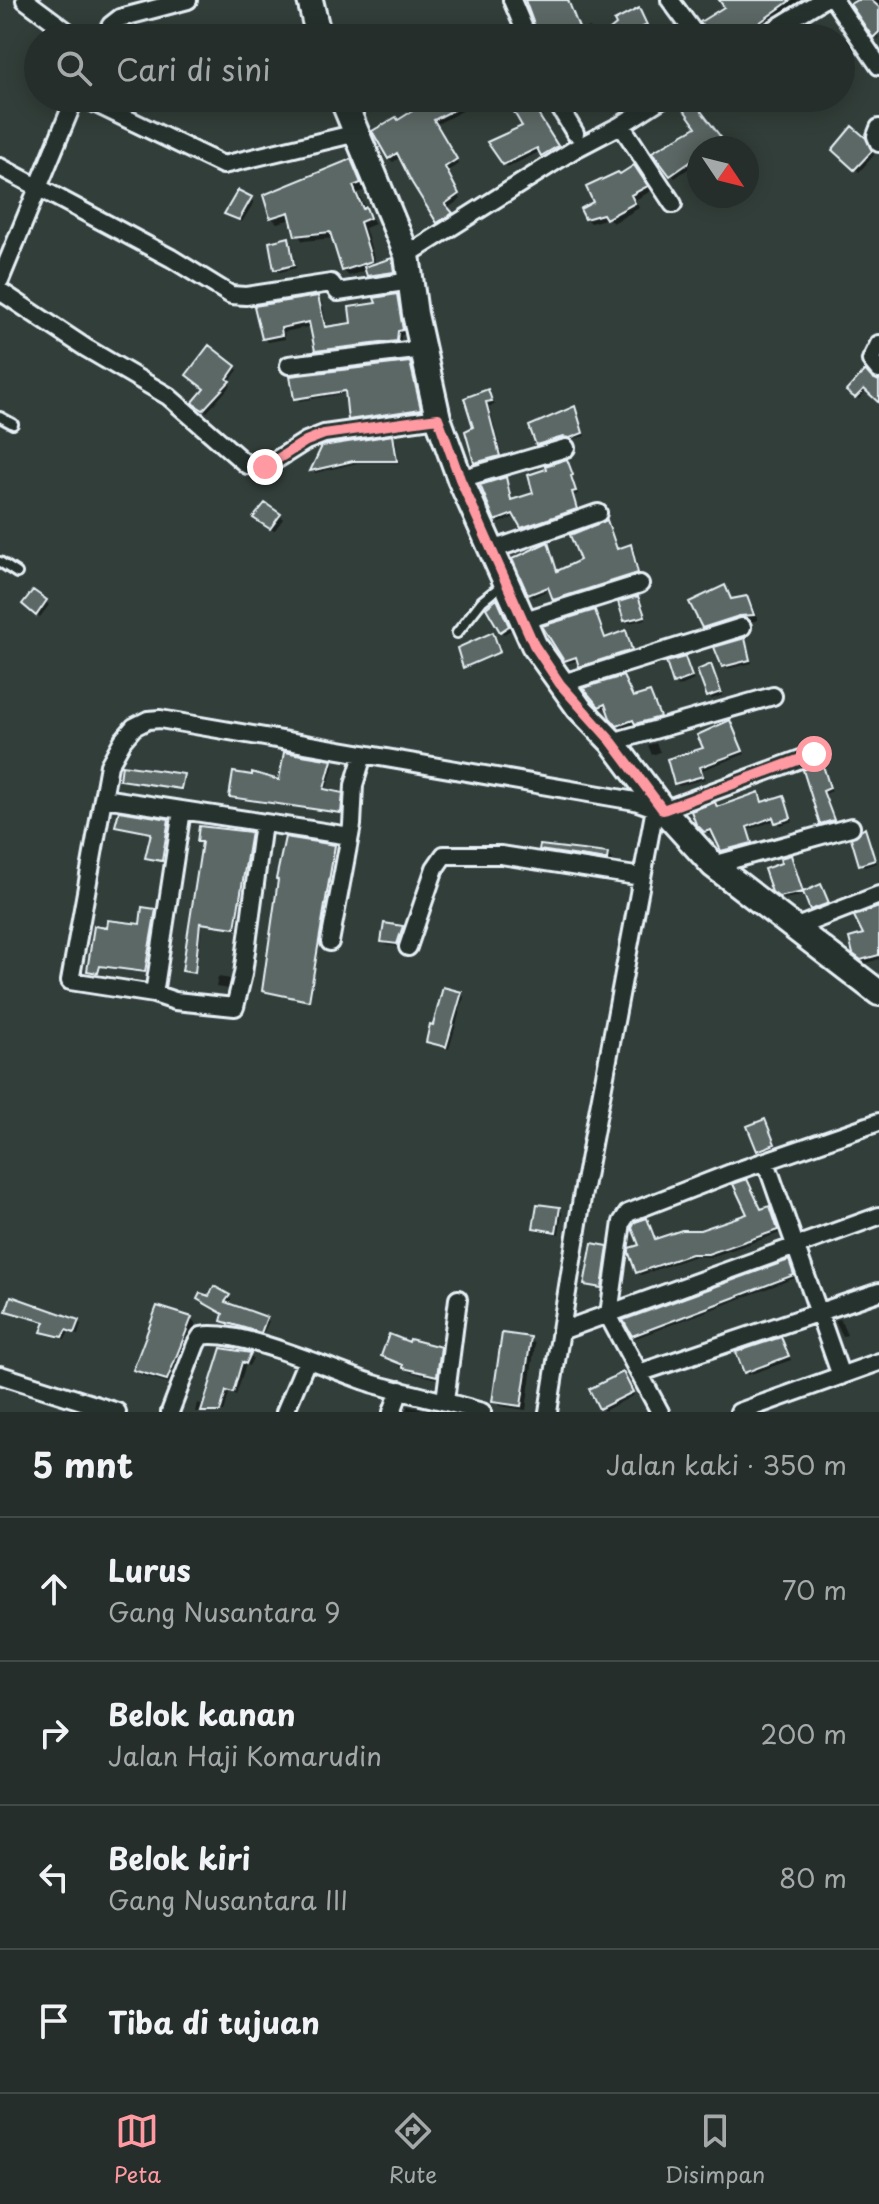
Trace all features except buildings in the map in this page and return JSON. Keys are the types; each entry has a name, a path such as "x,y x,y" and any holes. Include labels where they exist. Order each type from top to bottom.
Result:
{"street":[{"path":"25,0 57,24"},
{"path":"112,24 120,18 188,0"},
{"path":"512,0 522,24"},
{"path":"670,0 688,24"},
{"path":"783,24 822,0"},
{"path":"834,0 850,24"},
{"path":"316,3 318,24"},
{"path":"855,31 879,66"},
{"path":"0,280 69,112"},
{"path":"113,112 223,165 357,133"},
{"path":"348,112 407,255 415,314 438,418 460,479 522,621 560,684 612,742 659,809 713,865 879,993"},
{"path":"562,112 575,133"},
{"path":"407,255 575,149 641,112"},
{"path":"621,125 673,204"},
{"path":"879,128 876,136 879,143"},
{"path":"0,167 171,258 231,295 246,296 331,283 338,292 411,281"},
{"path":"0,291 86,348 168,396 247,465 265,467 306,441 324,434 438,418"},
{"path":"879,344 871,360 879,370"},
{"path":"289,365 424,349"},
{"path":"460,479 566,448"},
{"path":"492,550 598,513"},
{"path":"522,621 640,584"},
{"path":"560,684 742,627"},
{"path":"612,742 773,696"},
{"path":"263,823 243,974 235,1007 175,1001 154,994 70,981 109,765 134,727 148,720 220,728 504,777 635,801 659,809 814,754"},
{"path":"330,942 350,836 354,785 363,755"},
{"path":"104,798 350,836"},
{"path":"548,1412 582,1198 642,877 659,809"},
{"path":"154,994 182,810"},
{"path":"713,865 851,827"},
{"path":"408,947 435,868 444,855 501,855 642,877"},
{"path":"794,928 879,895"},
{"path":"660,1412 609,1314 622,1222 628,1213 879,1122"},
{"path":"766,1162 841,1376"},
{"path":"561,1331 879,1216"},
{"path":"639,1373 879,1292"},
{"path":"445,1401 458,1299"},
{"path":"170,1412 196,1344 201,1336 218,1333 400,1390 482,1412"},
{"path":"285,1412 307,1360"},
{"path":"739,1412 879,1362"},
{"path":"0,1375 117,1412"},
{"path":"392,1412 400,1390"}],"lane":[{"path":"0,417 13,424"},
{"path":"0,562 17,573"},
{"path":"457,633 482,601 506,582"}],"route":[{"path":"265,467 306,441 324,434 438,418 460,479 534,645 560,684 612,742 663,810 814,754"}]}
